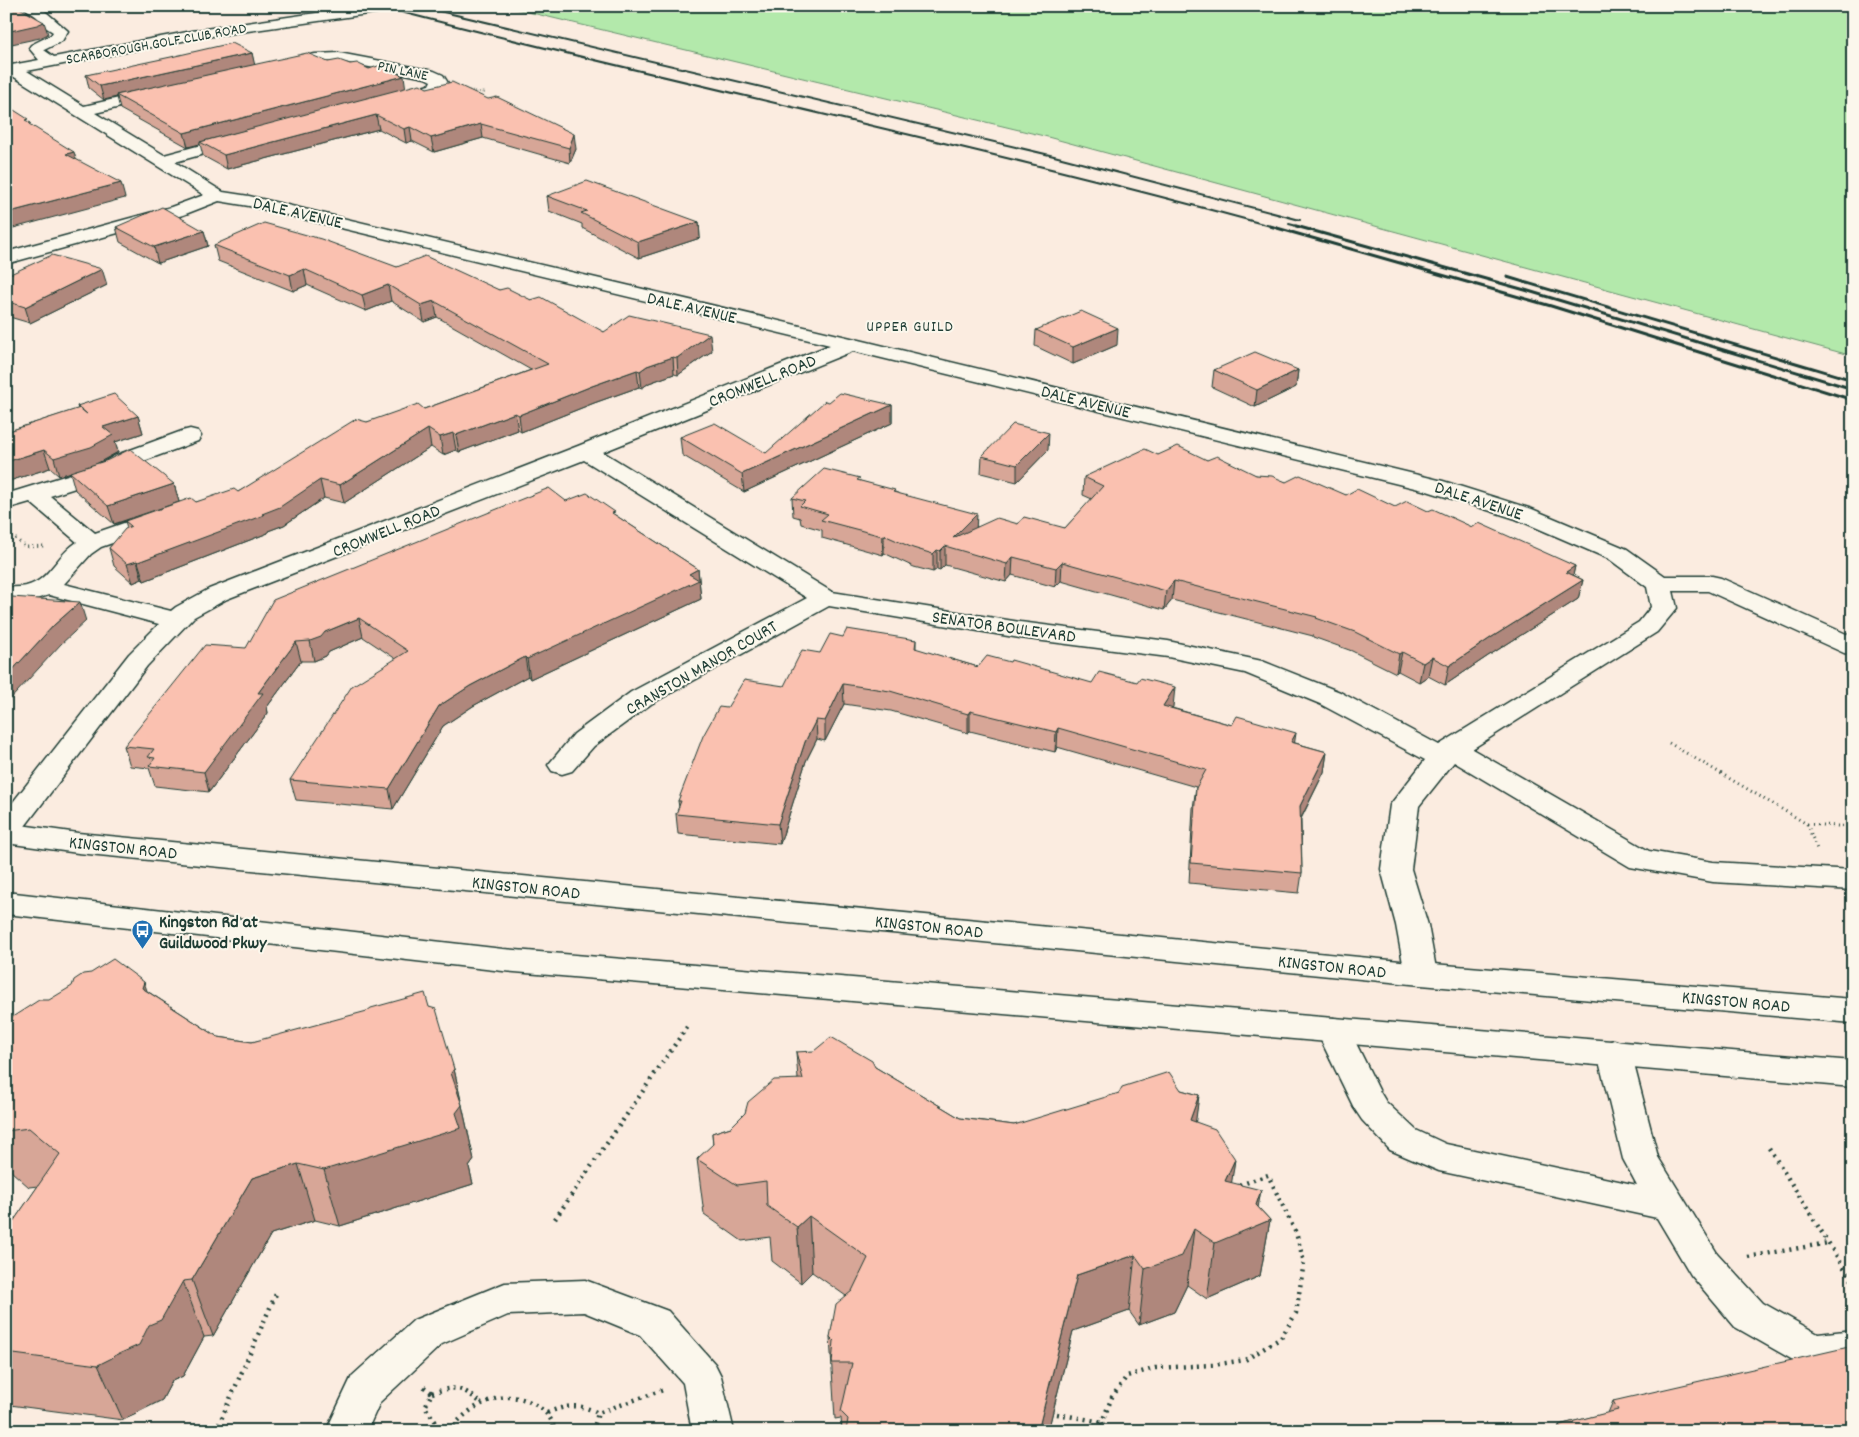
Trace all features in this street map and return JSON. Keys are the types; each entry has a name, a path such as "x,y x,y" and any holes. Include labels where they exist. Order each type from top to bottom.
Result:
{"street":[{"path":"28,6 42,14 46,22 61,31 57,38 36,48 39,53 51,62"},
{"name":"SCARBOROUGH GOLF CLUB ROAD","path":"10,71 198,34 396,6"},
{"name":"PIN LANE","path":"264,69 314,58 339,56 429,74 438,78 440,82 434,88 384,102"},
{"name":"DALE AVENUE","path":"10,71 218,196 249,200 1435,486 1524,514 1618,554 1659,584"},
{"path":"80,112 171,91"},
{"path":"161,161 254,136"},
{"path":"6,258 177,211 218,196"},
{"name":"CROMWELL ROAD","path":"6,832 138,660 174,620 185,612 218,594 586,451 851,344"},
{"path":"6,502 105,470 122,461 190,436"},
{"name":"SENATOR BOULEVARD","path":"586,451 825,598 1020,630 1168,648 1253,668 1330,698 1447,754 1641,860 1713,872 1841,879"},
{"path":"33,493 92,542"},
{"path":"6,595 19,596 48,587 82,549 92,542 174,514"},
{"path":"1421,974 1412,925 1396,869 1405,805 1447,754 1648,627 1664,608 1659,584 1712,583 1853,647"},
{"path":"48,587 174,620"},
{"name":"CRANSTON MANOR COURT","path":"562,765 584,740 641,698 825,598"},
{"name":"KINGSTON ROAD","path":"6,832 88,844 1421,974 1853,1011"},
{"path":"6,903 503,960 1614,1053 1846,1075"},
{"path":"1333,1030 1370,1105 1403,1140 1439,1156 1669,1206"},
{"path":"1614,1053 1641,1159 1704,1264 1749,1315 1814,1352 1853,1347"},
{"path":"346,1431 366,1389 428,1332 505,1299 585,1296 654,1323 701,1376 713,1431"}],"path":[{"path":"1669,743 1807,824 1853,827"},
{"path":"1807,824 1841,879"},
{"path":"555,1219 687,1027"},
{"path":"1769,1148 1853,1282"},
{"path":"1104,1431 1102,1422 1112,1397 1127,1376 1155,1368 1213,1365 1246,1360 1281,1338 1296,1313 1304,1262 1296,1233 1268,1175 1232,1188"},
{"path":"1704,1264 1828,1243"},
{"path":"216,1431 276,1294"},
{"path":"395,1361 432,1393"},
{"path":"598,1413 701,1376"},
{"path":"442,1431 425,1407 432,1393 447,1387 461,1387 481,1403"},
{"path":"449,1431 454,1422 468,1411 481,1403 500,1397 518,1398 534,1403 547,1413 554,1423 555,1431"},
{"path":"547,1413 568,1404 585,1405 598,1413"},
{"path":"593,1431 598,1413"},
{"path":"1057,1414 1102,1422"}],"green space":[{"path":"503,6 1853,6 1853,356 1044,136"}],"building":[{"path":"6,6 16,6 44,22 6,32"},
{"path":"232,43 252,53 100,86 86,75 171,57"},
{"path":"307,53 328,62 339,60 350,64 357,63 369,69 378,66 404,76 184,133 116,95"},
{"path":"452,82 488,99 497,97 574,134 569,148 481,124 431,138 410,127 404,129 376,115 224,155 200,142 420,84 427,88"},
{"path":"6,105 28,119 25,120 31,123 29,124 74,152 66,154 121,183 6,213"},
{"path":"587,181 699,222 638,242 581,213 587,211 547,196"},
{"path":"162,207 204,231 154,247 116,227"},
{"path":"264,223 321,239 397,267 425,256 499,290 507,288 531,300 541,297 604,332 629,315 710,334 677,358 673,357 647,366 640,371 637,370 592,386 519,415 515,413 456,435 453,433 440,437 428,429 340,485 320,480 280,507 262,514 264,515 138,562 127,564 109,548 125,529 131,526 125,521 191,498 196,502 234,489 238,492 356,419 367,422 418,404 424,409 548,364 434,301 421,305 388,285 362,295 304,269 290,275 214,245"},
{"path":"52,255 102,269 25,307 6,301 6,276"},
{"path":"1081,311 1118,328 1073,347 1036,330"},
{"path":"1255,352 1298,370 1257,390 1214,370"},
{"path":"840,393 892,405 742,474 680,437 715,423 766,453 825,401 829,402"},
{"path":"114,394 138,416 103,427 113,435 91,447 54,458 44,450 6,462 6,432 80,408 77,406"},
{"path":"1013,424 1049,433 1017,465 982,456"},
{"path":"1178,446 1207,460 1217,456 1256,475 1272,476 1286,482 1300,475 1346,495 1357,489 1395,507 1407,501 1428,511 1433,509 1472,527 1479,523 1575,566 1566,572 1583,580 1449,666 1432,657 1423,663 1402,652 1399,654 1355,632 1317,617 1174,581 1166,591 1062,562 1056,568 1013,557 1007,564 945,546 933,554 913,548 884,535 821,520 828,514 800,506 805,501 792,498 824,469 860,478 857,480 895,490 893,492 977,514 953,538 997,518 1018,524 1024,517 1065,528 1103,486 1084,477 1145,449 1158,455"},
{"path":"130,449 174,484 108,506 70,472 108,460"},
{"path":"549,488 566,501 587,493 615,512 612,513 698,569 689,574 699,580 527,659 525,657 470,686 439,706 389,789 290,780 352,686 408,651 359,618 325,632 321,637 310,641 296,642 258,693 263,693 204,772 149,766 155,758 148,757 154,749 124,746 205,645 246,648 273,600"},
{"path":"12,597 80,602 54,625 6,677 6,602"},
{"path":"847,629 916,640 915,648 978,667 987,656 1010,662 1011,660 1092,683 1099,672 1137,682 1140,678 1175,687 1163,706 1232,725 1237,716 1296,733 1291,742 1327,752 1300,806 1302,873 1191,863 1196,788 1206,770 1058,728 1056,732 970,711 968,714 890,691 843,684 825,721 816,720 805,742 778,824 676,814 681,801 678,801 703,736 719,707 727,708 744,680 784,686 802,650 820,653 830,634 843,637"},
{"path":"113,959 144,982 142,988 218,1037 252,1042 367,1011 371,1008 425,993 429,1007 436,1009 454,1069 451,1073 462,1105 456,1113 461,1128 324,1170 298,1164 252,1178 192,1280 183,1281 161,1320 149,1325 139,1345 98,1365 6,1353 6,1232 60,1154 29,1128 6,1131 6,1021 39,1000 49,1000 72,986 74,980 83,974 91,973"},
{"path":"831,1037 872,1061 875,1067 960,1118 1014,1125 1119,1093 1122,1087 1169,1072 1181,1090 1199,1095 1190,1120 1215,1129 1235,1159 1225,1181 1261,1190 1256,1205 1270,1220 1215,1243 1194,1229 1182,1256 1145,1269 1135,1255 1077,1275 1038,1431 846,1431 848,1419 841,1412 852,1363 832,1363 834,1341 830,1337 836,1304 852,1291 868,1258 809,1216 797,1227 767,1206 766,1181 737,1185 697,1159 713,1144 712,1133 731,1127 745,1113 748,1102 774,1080 803,1079 796,1052 814,1051"},
{"path":"1853,1346 1853,1431 1563,1431 1559,1425 1618,1410 1613,1401"}],"railway":[{"path":"378,6 490,35 1051,169 1274,227"},
{"path":"418,6 1054,156 1300,220"},
{"path":"1289,224 1301,227"},
{"path":"1270,226 1551,306 1853,400"},
{"path":"1296,226 1525,290 1853,389"},
{"path":"1507,277 1853,380"}],"place":[{"name":"Kingston Rd at Guildwood Pkwy","path":"143,950"}],"district":[{"name":"UPPER GUILD","path":"910,325"}]}
